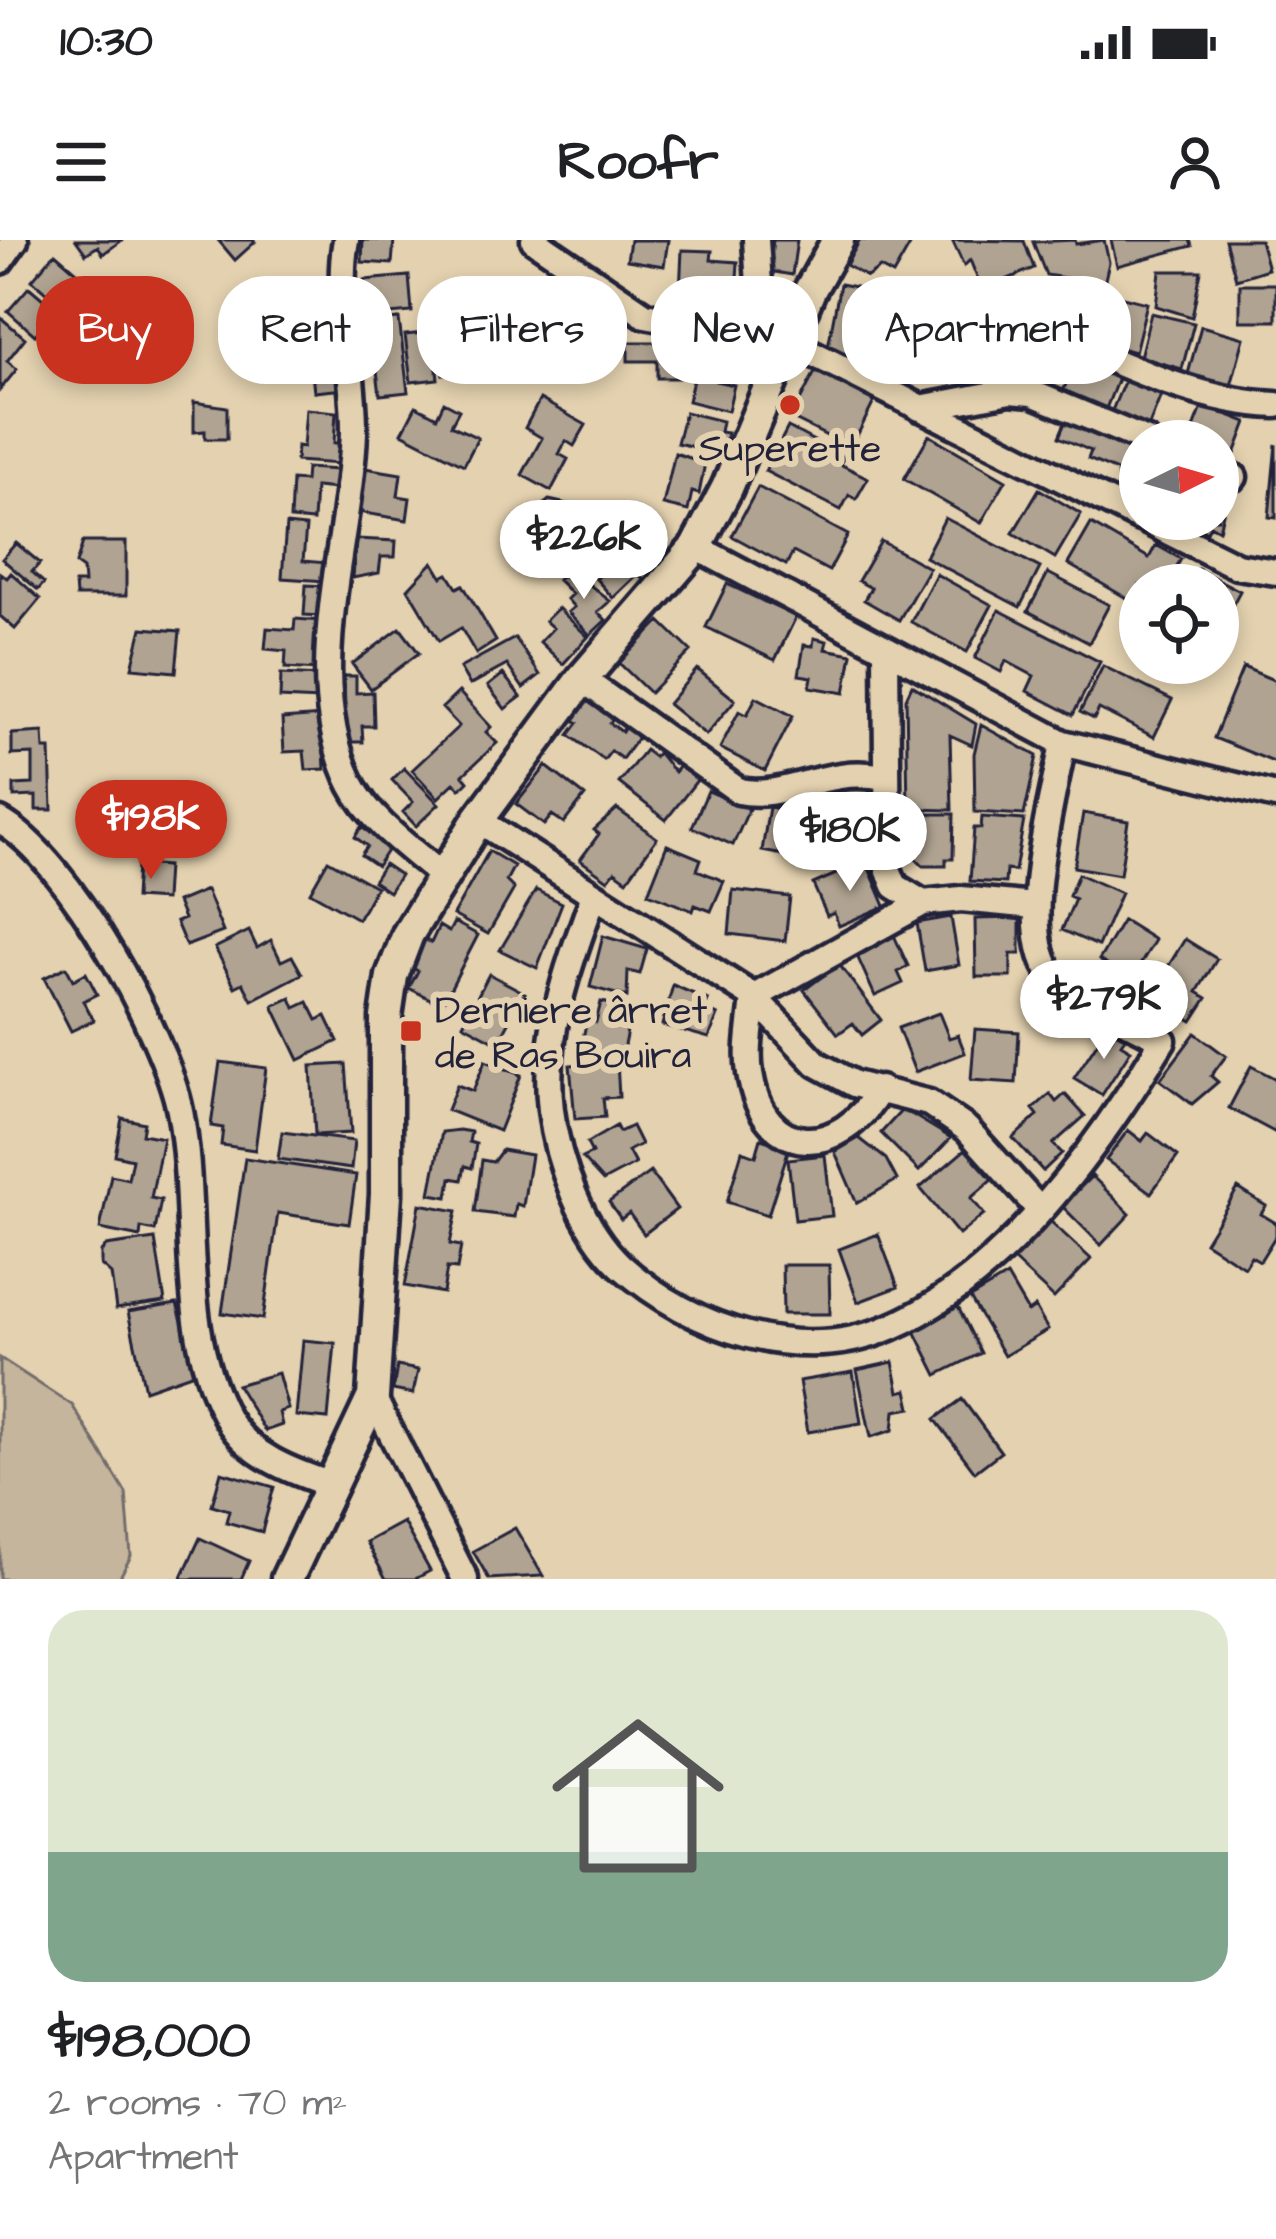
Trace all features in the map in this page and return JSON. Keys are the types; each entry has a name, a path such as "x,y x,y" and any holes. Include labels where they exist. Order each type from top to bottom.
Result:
{"street":[{"path":"0,261 15,240"},
{"path":"346,240 353,433 329,668 336,740 353,786 381,823 442,876"},
{"path":"534,240 651,316"},
{"path":"756,240 758,276"},
{"path":"818,280 838,240"},
{"path":"1010,391 1035,327 1178,385 1235,403 1276,405"},
{"path":"818,356 1119,507"},
{"path":"287,1579 373,1397 386,1194 389,996 408,934 478,820 582,679 696,547 769,384"},
{"path":"920,408 1010,391 1032,393 1119,429"},
{"path":"1185,540 1238,566 1276,572"},
{"path":"696,547 1063,743 1276,796"},
{"path":"886,651 888,869 895,886 923,903"},
{"path":"582,679 739,791 761,796 826,774 857,771 884,777"},
{"path":"593,898 560,989 549,1057 551,1112 589,1224 620,1265 715,1325 782,1344 834,1344 892,1327 956,1288 1090,1155 1163,1040 1054,979 1041,952 1035,906 1063,743"},
{"path":"478,820 754,997 817,1064 854,1084 929,1103 967,1129 1038,1208"},
{"path":"0,821 42,853 79,900 167,1069 180,1111 206,1352 227,1419 260,1454 332,1485"},
{"path":"754,997 923,903 961,899 1035,906"},
{"path":"754,997 750,1076 772,1123 792,1137 829,1139 852,1129 880,1089"},
{"path":"373,1397 464,1579"}],"shaded area":[{"path":"0,1358 72,1405 126,1493 131,1556 119,1579 0,1579"}],"building":[{"path":"76,240 122,240 103,254 98,246 86,254"},
{"path":"218,240 253,240 255,242 235,260"},
{"path":"363,240 394,240 392,264 362,262"},
{"path":"630,240 668,240 664,266 627,260"},
{"path":"773,240 797,240 792,275 769,271"},
{"path":"860,240 913,240 893,275 880,268 865,276 846,265"},
{"path":"952,240 1024,241 1034,268 1015,276 976,276 970,260 964,266"},
{"path":"1104,240 1109,262 1106,276 1046,275 1033,242"},
{"path":"1111,240 1190,240 1192,246 1117,266"},
{"path":"1225,240 1260,240 1268,269 1236,279"},
{"path":"682,250 712,251 711,260 738,262 737,276 681,276"},
{"path":"55,253 82,276 36,276 36,283 32,280"},
{"path":"1160,271 1201,271 1192,317 1156,306"},
{"path":"409,276 412,312 393,314 393,277"},
{"path":"840,284 842,284 842,354 827,352"},
{"path":"1240,284 1276,284 1276,321 1240,321"},
{"path":"29,287 36,293 35,335 8,311"},
{"path":"1131,299 1147,303 1135,352 1131,351"},
{"path":"1151,313 1194,323 1182,369 1140,357"},
{"path":"0,317 25,338 7,361 17,369 0,390"},
{"path":"399,319 408,392 380,395 379,384 393,384 393,320"},
{"path":"1201,326 1244,338 1231,386 1188,374"},
{"path":"417,334 417,381 411,382 405,335"},
{"path":"628,342 651,342 651,361 628,361"},
{"path":"818,371 875,400 851,448 791,418 809,384 818,384"},
{"path":"1131,377 1163,390 1151,420 1128,420 1111,413"},
{"path":"313,384 344,384 345,389 314,392"},
{"path":"692,384 734,385 728,411 688,401"},
{"path":"1066,384 1116,384 1105,411 1062,394"},
{"path":"540,399 586,425 574,446 566,441 559,454 568,459 551,491 522,475 542,438 525,428"},
{"path":"194,402 227,407 227,439 205,439 205,431 194,432"},
{"path":"444,402 459,410 451,425 478,438 464,465 402,433 416,406 437,417"},
{"path":"1203,405 1247,422 1239,443 1239,420 1197,420"},
{"path":"306,409 336,412 334,443 341,443 340,464 296,461 297,446 303,447"},
{"path":"685,412 722,421 720,432 727,433 722,453 677,443"},
{"path":"1067,418 1119,439 1119,482 1117,471 1088,459 1091,451 1059,437"},
{"path":"788,427 844,457 840,464 868,478 856,499 849,495 841,510 765,471"},
{"path":"929,435 1006,480 981,523 904,479"},
{"path":"1276,444 1276,518 1269,517"},
{"path":"675,453 705,463 699,494 692,492 688,511 663,505"},
{"path":"306,468 338,470 337,489 315,487 313,521 290,519 292,480 305,481"},
{"path":"365,468 401,474 398,496 410,498 407,520 358,512"},
{"path":"758,487 848,535 829,571 793,552 786,565 732,536"},
{"path":"1039,489 1081,514 1055,558 1013,533"},
{"path":"549,500 572,505 585,521 557,544 547,532 539,539 524,521"},
{"path":"945,518 1040,568 1020,607 925,557"},
{"path":"605,522 625,544 643,528 659,545 646,556 657,567 644,580 638,574 613,598 596,579 618,557 594,532"},
{"path":"1091,524 1149,558 1156,545 1181,559 1178,564 1119,564 1119,594 1068,564"},
{"path":"286,525 306,527 303,561 328,563 326,581 282,578"},
{"path":"356,539 396,541 395,557 381,557 379,573 353,578"},
{"path":"881,541 929,568 899,620 864,600 871,588 858,581"},
{"path":"83,542 126,542 126,596 76,596 75,583 84,583 83,569 76,564"},
{"path":"16,543 40,563 32,572 44,583 38,590 2,559"},
{"path":"433,562 442,577 448,574 457,588 463,585 496,641 476,654 461,628 439,641 408,589"},
{"path":"570,569 610,601 598,612 606,620 590,635 568,612 574,607 567,599 572,594 558,580"},
{"path":"0,573 7,578 11,573 40,599 15,629 0,616"},
{"path":"1048,573 1109,605 1089,643 1028,611"},
{"path":"936,574 992,605 967,652 911,622"},
{"path":"727,584 796,617 775,660 706,627"},
{"path":"306,585 325,586 322,616 304,615"},
{"path":"558,608 588,637 563,664 540,642 553,628 545,621"},
{"path":"999,610 1100,662 1073,715 1027,691 1034,676 1006,661 1001,672 975,658"},
{"path":"295,619 322,621 318,670 285,668 286,651 265,649 267,628 294,630"},
{"path":"660,621 691,651 650,693 619,663"},
{"path":"142,628 180,631 176,672 132,668"},
{"path":"400,628 419,653 371,689 352,664"},
{"path":"515,638 540,675 523,688 507,665 470,685 460,668"},
{"path":"814,638 827,641 825,649 852,654 845,693 810,687 812,677 799,675 804,645 813,646"},
{"path":"1103,666 1119,674 1119,684 1140,684 1172,700 1154,737 1099,709 1094,719 1080,712"},
{"path":"1243,667 1276,681 1276,763 1214,738"},
{"path":"697,669 735,700 706,735 668,704"},
{"path":"281,674 320,676 319,700 280,698"},
{"path":"503,674 521,697 505,709 488,686"},
{"path":"344,676 356,676 356,693 373,692 374,726 362,726 363,742 346,742"},
{"path":"912,685 976,724 972,745 950,735 952,810 908,809 906,698"},
{"path":"459,692 491,727 486,732 497,743 463,775 468,781 460,789 454,783 438,798 412,770 459,726 442,708"},
{"path":"587,696 615,716 610,723 622,732 626,725 635,731 637,739 622,759 611,751 604,760 569,735 578,723 571,718"},
{"path":"756,697 793,716 765,771 720,748 739,711 747,715"},
{"path":"322,716 325,769 306,770 304,751 284,752 282,719"},
{"path":"981,725 1037,756 1024,815 975,812 974,754"},
{"path":"43,732 44,749 50,749 52,810 36,810 36,796 14,797 14,785 33,784 33,754 12,755 12,734"},
{"path":"645,750 654,757 658,752 674,772 680,765 698,779 666,820 619,783"},
{"path":"546,766 585,796 564,823 552,815 544,825 516,804"},
{"path":"404,768 439,804 416,826 403,812 413,802 392,780"},
{"path":"820,788 869,790 869,805 857,805 856,822 866,822 865,845 819,844"},
{"path":"708,791 749,809 733,845 692,827"},
{"path":"769,807 806,814 799,858 762,851"},
{"path":"617,809 657,838 627,880 615,871 608,880 580,860 599,834 594,830"},
{"path":"1083,813 1128,821 1120,875 1074,867"},
{"path":"912,814 954,814 953,859 946,859 946,866 923,866 912,855"},
{"path":"982,817 1024,820 1015,871 1006,870 1005,883 970,881 974,828 981,828"},
{"path":"361,827 390,846 377,866 361,855 367,846 355,837"},
{"path":"667,845 701,859 697,870 724,881 711,911 695,905 693,911 648,893"},
{"path":"489,851 514,866 506,881 514,889 488,934 453,915"},
{"path":"328,860 376,887 358,919 310,892"},
{"path":"866,861 885,906 839,926 834,913 827,916 813,884"},
{"path":"137,864 167,866 165,900 135,898"},
{"path":"384,864 400,875 389,892 373,881"},
{"path":"1078,874 1121,893 1098,946 1062,930 1075,899 1069,896"},
{"path":"206,890 223,932 186,946 176,922 184,919 177,902"},
{"path":"536,890 562,903 537,968 500,950"},
{"path":"733,890 790,897 785,941 729,934"},
{"path":"951,917 959,965 925,971 917,923"},
{"path":"1020,918 1020,954 1011,954 1011,977 976,977 975,919"},
{"path":"1123,920 1155,940 1131,980 1099,960"},
{"path":"454,922 478,935 442,1005 409,988 418,971 410,967 425,939 431,943 439,926 449,932"},
{"path":"249,931 257,948 271,940 281,961 292,956 302,974 252,1000 243,983 235,987 215,948"},
{"path":"892,931 908,966 898,972 903,983 875,996 854,949"},
{"path":"603,936 647,949 640,974 628,971 627,997 590,987"},
{"path":"1185,939 1217,959 1197,992 1207,998 1192,1021 1143,991 1157,969 1164,973"},
{"path":"839,964 881,1020 862,1035 853,1023 838,1034 804,990"},
{"path":"66,967 73,980 86,973 97,994 83,1001 94,1020 71,1031 44,978"},
{"path":"489,974 525,993 498,1043 463,1024"},
{"path":"673,985 708,1000 704,1009 718,1015 709,1038 662,1025"},
{"path":"291,998 295,1008 308,1002 317,1020 326,1016 338,1041 299,1060 273,1006"},
{"path":"601,1002 622,1006 619,1019 629,1021 621,1060 580,1051 587,1020 596,1022"},
{"path":"939,1013 949,1038 958,1035 965,1053 915,1072 898,1028"},
{"path":"975,1029 1019,1032 1016,1083 971,1080"},
{"path":"1117,1029 1127,1035 1121,1044 1131,1050 1102,1095 1074,1078 1103,1034 1111,1039"},
{"path":"1195,1033 1226,1056 1211,1076 1218,1082 1192,1104 1160,1080"},
{"path":"485,1061 521,1075 499,1131 447,1110 457,1085 473,1091"},
{"path":"617,1061 619,1097 603,1098 605,1117 575,1119 570,1065"},
{"path":"220,1062 266,1068 255,1150 221,1145 223,1128 211,1126"},
{"path":"346,1064 351,1133 315,1135 311,1066"},
{"path":"1251,1066 1276,1079 1276,1133 1229,1108"},
{"path":"1050,1094 1056,1102 1065,1094 1085,1116 1053,1144 1062,1153 1043,1171 1013,1138 1038,1115 1033,1109"},
{"path":"903,1109 951,1138 919,1171 881,1133"},
{"path":"122,1118 144,1123 142,1134 163,1138 151,1198 161,1200 155,1231 141,1228 140,1237 100,1229 111,1175 128,1179 132,1159 115,1155"},
{"path":"616,1126 619,1132 632,1126 641,1144 628,1151 635,1164 603,1181 582,1158 592,1153 587,1143"},
{"path":"1128,1130 1142,1141 1148,1133 1178,1156 1151,1193 1106,1160"},
{"path":"282,1132 354,1141 351,1169 278,1159"},
{"path":"442,1132 471,1132 469,1142 476,1144 472,1168 465,1166 462,1180 451,1178 448,1197 430,1194"},
{"path":"859,1138 886,1159 897,1180 857,1203 835,1152"},
{"path":"761,1139 789,1148 768,1215 727,1202 742,1151 756,1156"},
{"path":"968,1147 994,1178 971,1198 984,1214 959,1235 920,1188"},
{"path":"502,1150 531,1155 523,1206 516,1204 514,1217 475,1212 482,1160 493,1162"},
{"path":"825,1155 832,1216 795,1220 788,1159"},
{"path":"245,1158 356,1175 349,1224 278,1213 263,1319 222,1313"},
{"path":"650,1172 677,1209 644,1234 629,1213 621,1219 609,1202"},
{"path":"1092,1176 1130,1214 1101,1245 1062,1206"},
{"path":"1238,1188 1266,1206 1261,1214 1276,1223 1276,1235 1260,1261 1251,1256 1244,1267 1205,1242"},
{"path":"420,1204 457,1211 450,1244 461,1246 457,1269 447,1268 443,1293 405,1286"},
{"path":"1048,1219 1091,1259 1054,1298 1011,1258"},
{"path":"878,1234 898,1287 858,1302 839,1249"},
{"path":"155,1239 165,1302 116,1309 111,1274 101,1265 101,1252 106,1246"},
{"path":"782,1265 829,1265 830,1314 783,1314"},
{"path":"1007,1276 1028,1312 1035,1307 1048,1330 1004,1356 970,1298"},
{"path":"177,1304 197,1372 145,1390 128,1312"},
{"path":"957,1305 981,1353 937,1375 913,1327"},
{"path":"303,1340 335,1343 328,1419 296,1416"},
{"path":"893,1362 899,1392 907,1390 911,1408 895,1411 893,1430 871,1437 857,1370"},
{"path":"397,1366 418,1370 413,1394 393,1390"},
{"path":"853,1372 861,1423 808,1432 799,1381"},
{"path":"278,1373 288,1409 279,1412 282,1425 265,1431 237,1385"},
{"path":"962,1399 1001,1452 975,1472 935,1419"},
{"path":"221,1472 274,1487 262,1532 226,1522 229,1510 212,1505"},
{"path":"403,1522 430,1571 415,1579 386,1579 366,1542"},
{"path":"515,1528 543,1576 489,1579 473,1551"},
{"path":"200,1538 249,1561 241,1579 181,1579"}],"place":[{"name":"Superette","path":"790,405"},
{"name":"Derniere ârret de Ras Bouira","path":"411,1031"}]}
